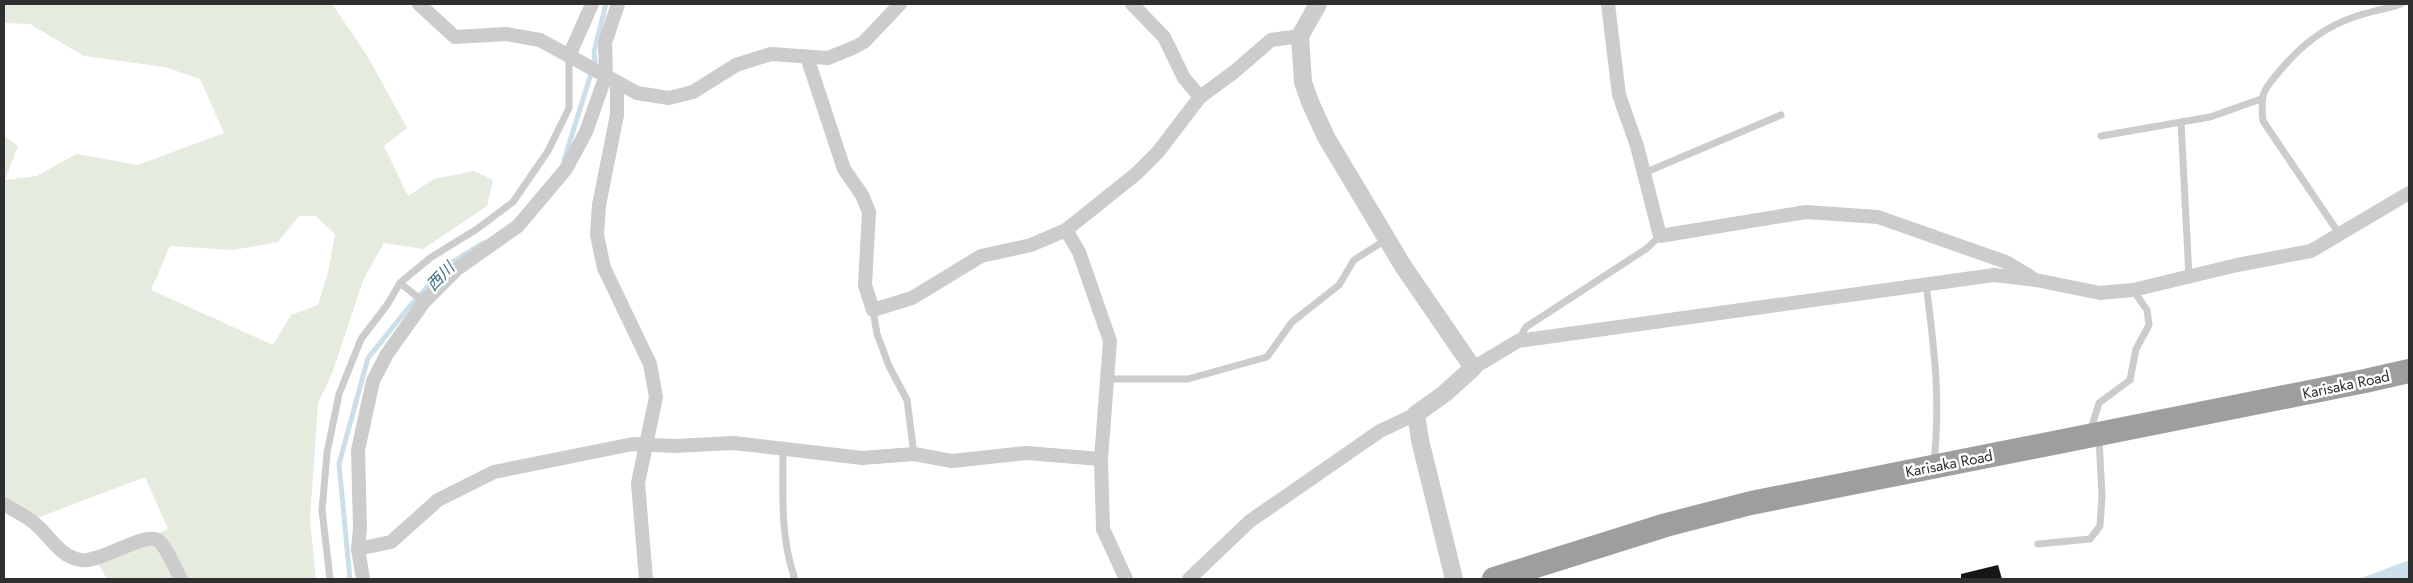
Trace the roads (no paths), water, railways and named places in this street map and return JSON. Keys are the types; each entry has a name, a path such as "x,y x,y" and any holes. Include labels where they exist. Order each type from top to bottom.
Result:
{"highway":[{"name":"Karisaka Road","path":"1494,579 1666,525 1751,503 2094,436 2409,370"}],"street":[{"path":"419,4 455,36 506,34 540,40 637,93 669,98 693,92 736,65 772,54 828,58 855,48 864,42 900,4"},
{"path":"569,56 592,4"},
{"path":"618,4 605,42 617,115 599,205 597,235 604,268 650,364 656,397 648,444 638,483 646,579"},
{"path":"1132,4 1164,36 1184,78 1200,97"},
{"path":"1318,4 1300,36 1303,82 1310,102 1326,137 1387,239 1473,368"},
{"path":"1608,4 1619,95 1637,146 1660,236 1806,212 1878,217 2006,262 2036,280"},
{"path":"807,57 844,169 862,194 869,212 865,286 873,310 912,298 982,256 1031,245 1066,230 1136,174 1158,152 1200,97 1234,72 1271,40 1300,36"},
{"path":"363,579 358,549 360,528 358,450 373,381 387,354 424,302 457,269 518,226 531,213 566,169 586,132 611,78"},
{"path":"1189,579 1250,521 1380,431 1416,414 1444,394 1473,368 1518,341 1994,274 2036,280 2100,293 2133,290 2237,265 2311,251 2409,193"},
{"path":"1066,230 1079,252 1110,341 1101,458 1103,529 1116,562 1126,579"},
{"path":"1416,414 1420,440 1454,579"},
{"path":"358,549 391,542 438,500 494,472 632,444 675,446 734,443 862,458 914,454 952,461 1026,453 1101,458"},
{"path":"4,504 34,523 60,550 81,560 103,557 146,538 154,538 160,542 181,579"}],"lane":[{"path":"2340,235 2282,152 2263,121 2261,99 2265,89 2305,43 2328,28 2358,16 2402,4"},
{"path":"330,579 322,510 327,453 338,394 360,340 387,305 400,283 430,258 477,229 513,202 548,151 569,108 569,56"},
{"path":"2101,136 2210,117 2261,99"},
{"path":"1644,173 1781,115"},
{"path":"2181,122 2189,277"},
{"path":"1518,341 1526,327 1646,249 1660,236"},
{"path":"1107,379 1188,379 1267,357 1292,322 1340,285 1354,260 1387,239"},
{"path":"400,283 424,302"},
{"path":"1926,283 1938,380 1939,425 1934,467"},
{"path":"2038,544 2090,539 2100,526 2102,496 2094,436 2100,403 2130,380 2136,349 2149,325 2147,310 2133,290"},
{"path":"873,310 878,334 889,366 907,400 914,454"},
{"path":"783,448 783,508 788,557 794,576 793,579"}],"water":[{"path":"2409,560 2409,579 2359,579"}],"waterway":[{"name":"西川","path":"564,160 595,61 594,52 606,4"},
{"name":"西川","path":"350,579 339,464 368,358 409,307 448,265 483,243"}]}
